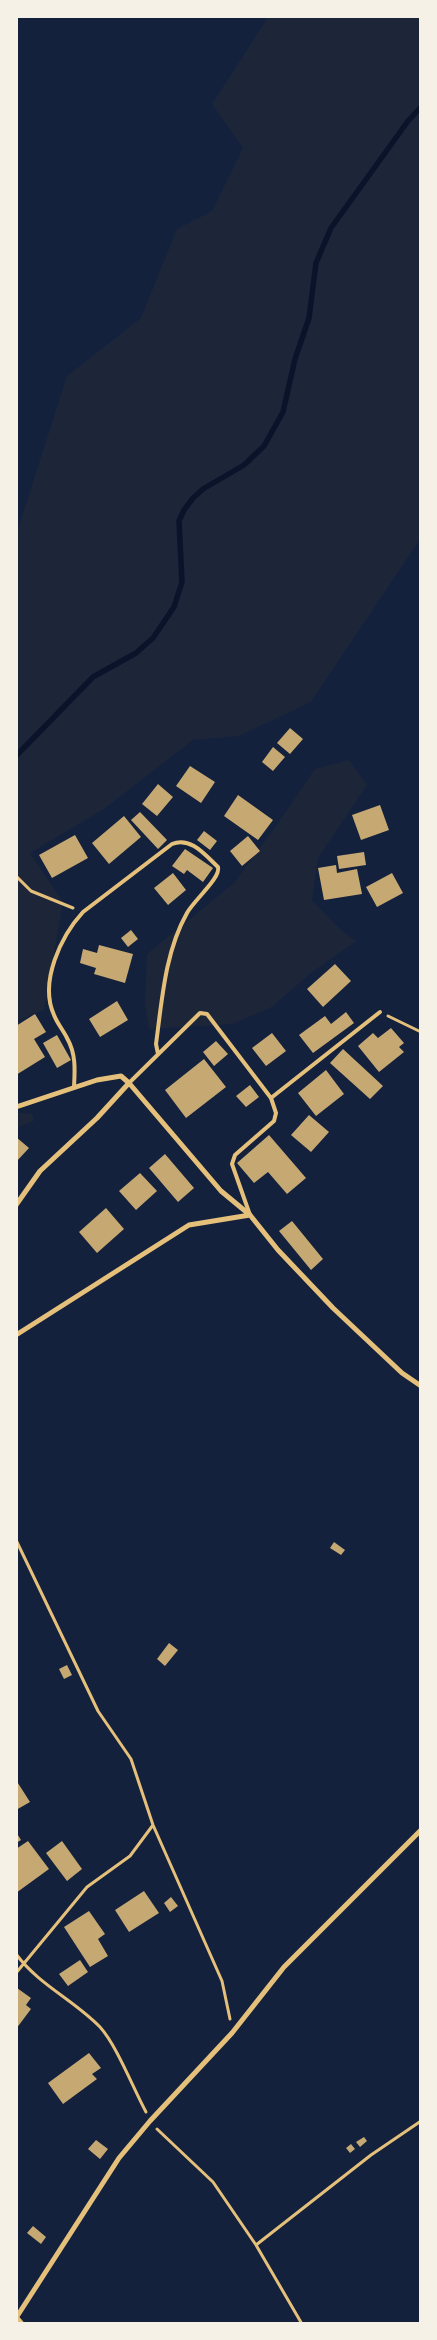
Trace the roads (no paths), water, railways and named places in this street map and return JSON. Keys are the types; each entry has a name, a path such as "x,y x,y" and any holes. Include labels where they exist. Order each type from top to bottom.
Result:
{"street":[{"path":"16,1107 25,1106 74,1086 120,1076 221,1190 250,1214 278,1250 333,1308 395,1367 421,1386"},
{"path":"16,1205 40,1171 97,1118 129,1084"},
{"path":"16,1334 189,1225 250,1214"},
{"path":"22,2324 16,2318 119,2158 150,2121 232,2033 284,1967 421,1830"}],"lane":[{"path":"74,1086 76,1065 72,1050 51,1006 51,974 71,925 83,912 172,844 179,841 192,844 218,867 217,877 194,900 178,931 166,972 156,1044 158,1054"},
{"path":"271,1098 380,1012"},
{"path":"129,1084 200,1013 207,1014 271,1098 276,1113 274,1121 235,1155 232,1164 250,1214"}],"waterway":[{"path":"16,756 93,677 136,653 153,638 174,607 182,582 179,521 184,510 203,489 244,465 264,446 283,412 295,359 309,318 316,263 331,228 408,121 421,107"}]}
